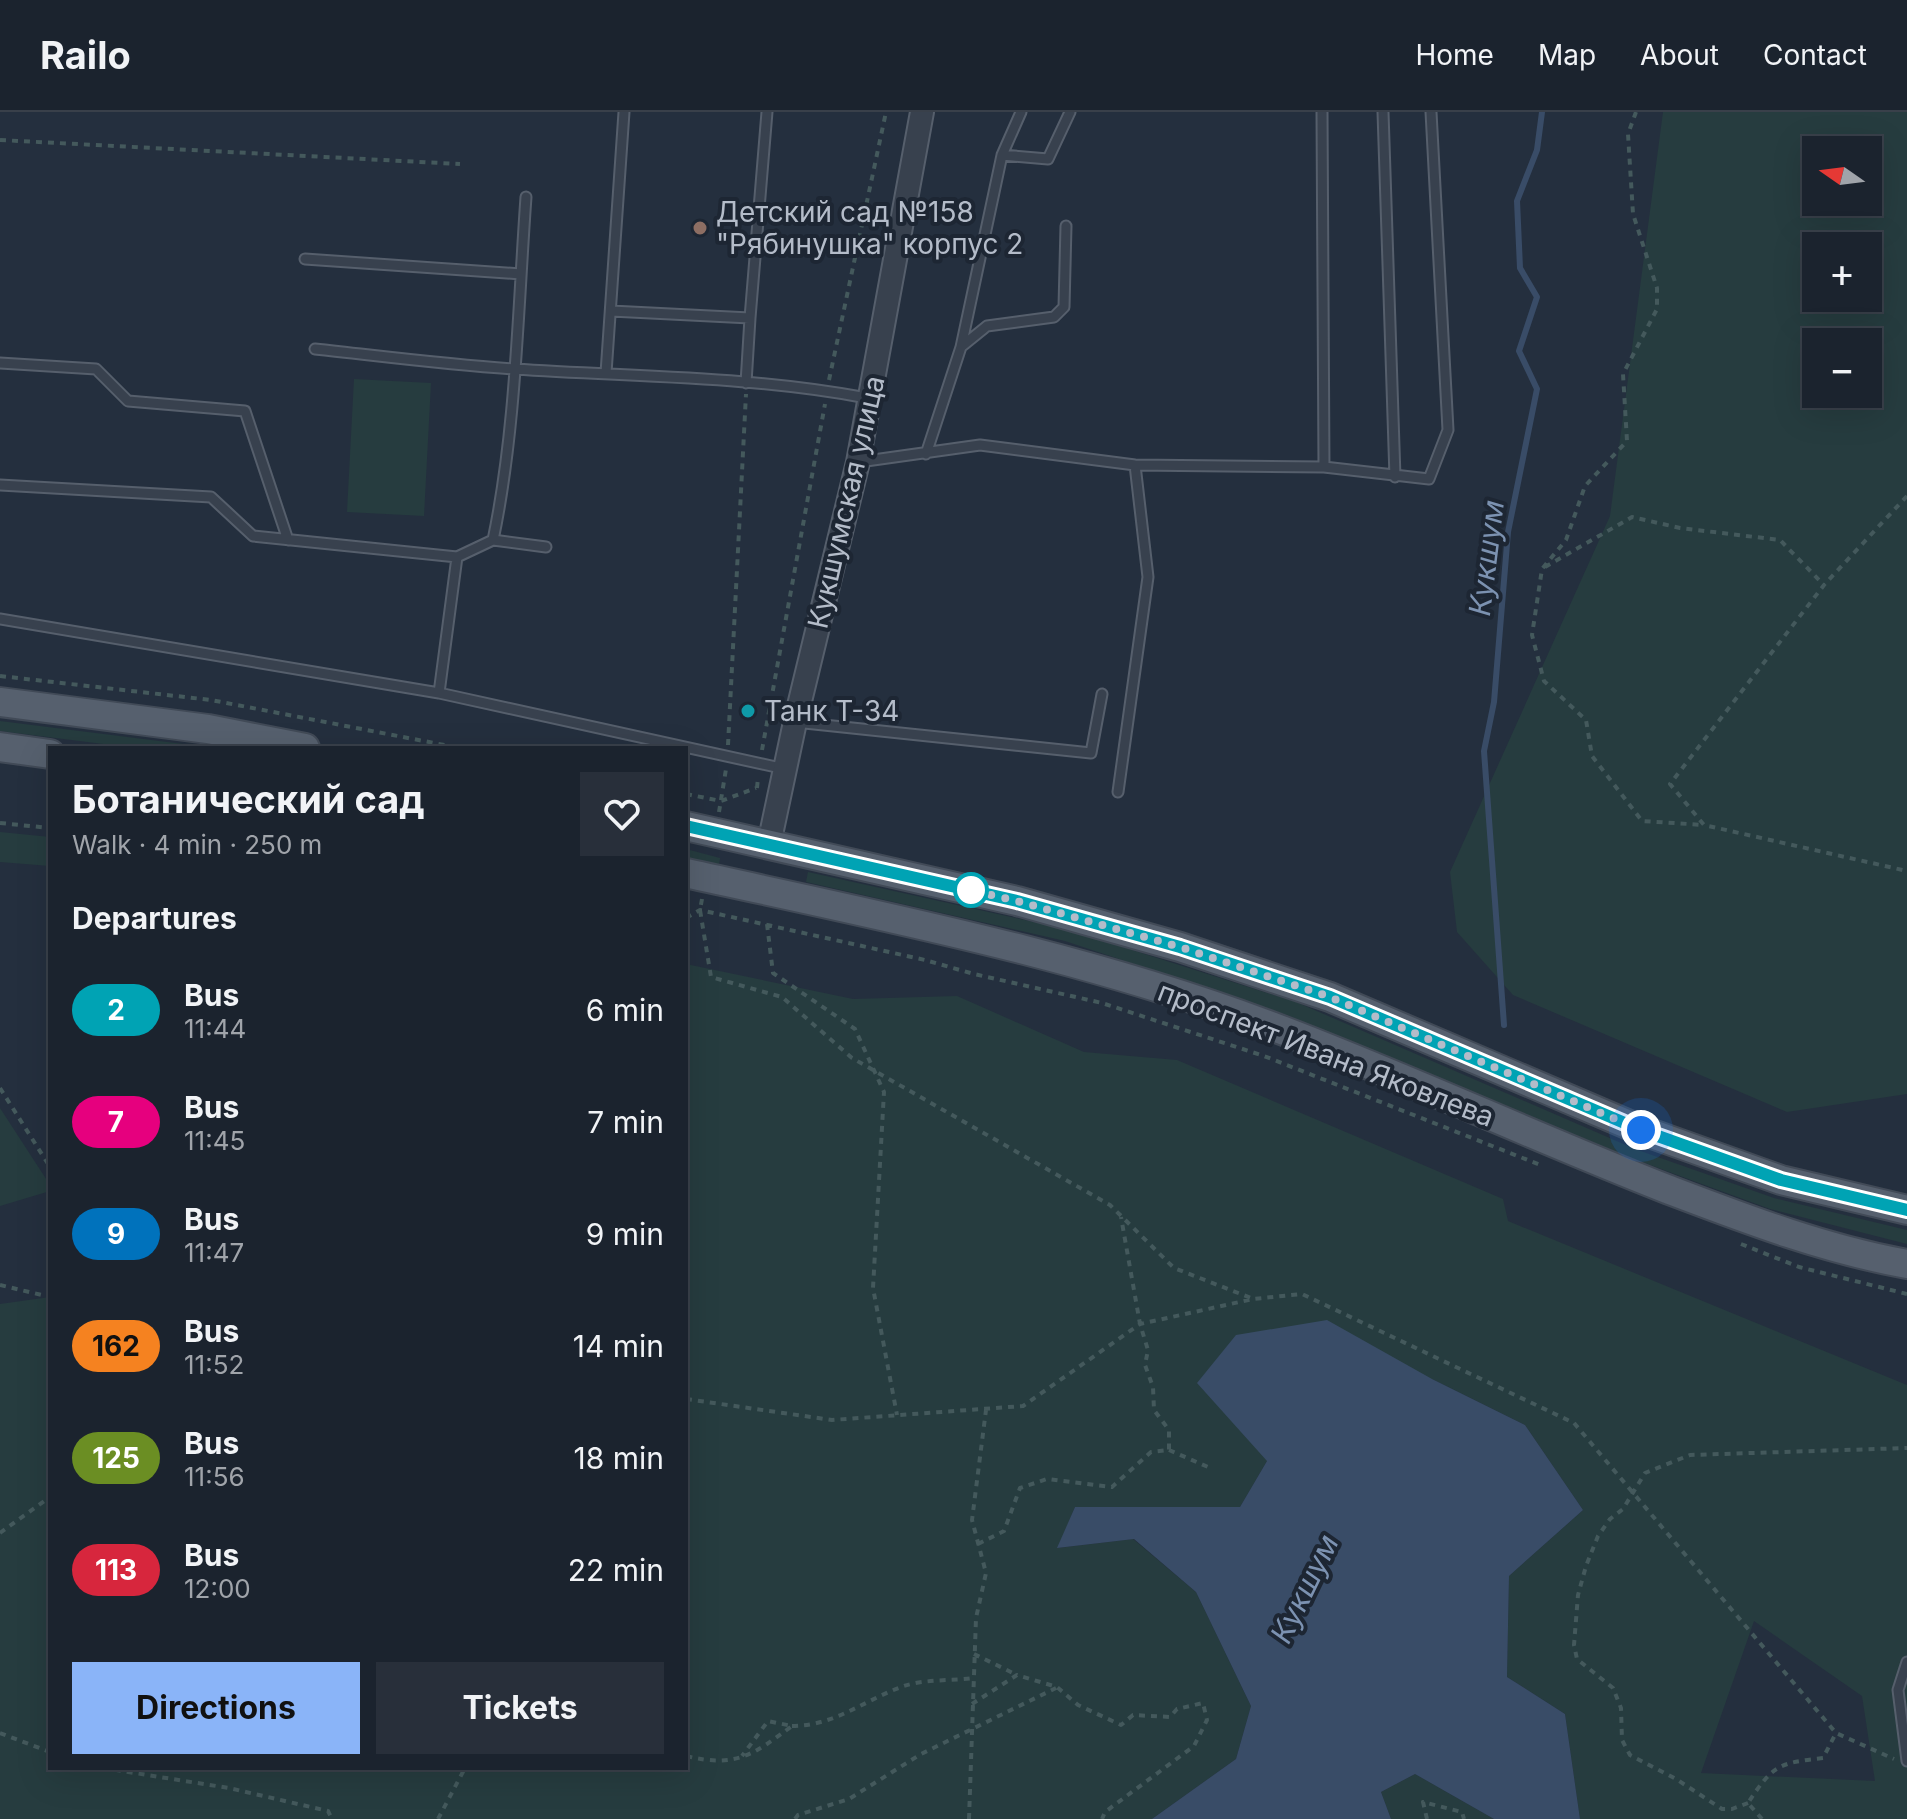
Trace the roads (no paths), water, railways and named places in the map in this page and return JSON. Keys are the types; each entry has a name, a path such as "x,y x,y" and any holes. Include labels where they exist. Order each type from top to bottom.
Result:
{"main road":[{"path":"0,702 208,729 295,746"},
{"path":"0,747 48,754"},
{"name":"проспект Ивана Яковлева","path":"688,826 1017,901 1180,947 1330,997 1641,1130 1781,1180 1907,1210"},
{"name":"Кукшумская улица","path":"760,890 769,844"},
{"name":"проспект Ивана Яковлева","path":"688,873 963,934 1153,986 1278,1029 1751,1221 1907,1267"}],"street":[{"name":"Кукшумская улица","path":"769,844 858,462 922,112"}],"lane":[{"path":"606,373 624,112"},
{"path":"746,383 767,112"},
{"path":"926,454 961,347 1002,155 1021,112"},
{"path":"1002,155 1048,159 1070,112"},
{"path":"1322,112 1324,467"},
{"path":"1383,112 1395,477"},
{"path":"858,462 980,445 1135,465 1324,467 1429,479 1448,430 1431,112"},
{"path":"493,540 500,507 514,369 526,197"},
{"path":"961,347 987,326 1054,317 1064,307 1066,226"},
{"path":"305,259 521,274"},
{"path":"611,311 750,318"},
{"path":"315,349 514,369 746,383 871,399"},
{"path":"0,363 96,369 128,401 245,411 288,540"},
{"path":"1118,792 1148,577 1135,465"},
{"path":"0,485 211,497 253,536 288,540 457,557 493,540 546,547"},
{"path":"439,693 457,557"},
{"path":"0,619 439,693 678,746"},
{"path":"795,722 1091,753 1102,694"},
{"path":"688,748 785,769"},
{"path":"1902,1761 1898,1690 1907,1662"}],"water":[{"path":"1327,1320 1432,1379 1525,1425 1583,1510 1509,1576 1507,1677 1565,1714 1580,1819 1494,1819 1415,1774 1381,1792 1391,1819 1152,1819 1236,1759 1251,1706 1196,1592 1134,1539 1057,1548 1075,1507 1240,1507 1267,1461 1197,1383 1236,1335"}],"waterway":[{"name":"Кукшум","path":"1504,1025 1484,751 1494,702 1508,532 1537,389 1519,351 1537,297 1520,268 1517,201 1537,150 1542,112"}],"place":[{"name":"Детский сад №158 \"Рябинушка\" корпус 2","path":"700,228"},
{"name":"Танк Т-34","path":"748,711"}]}
